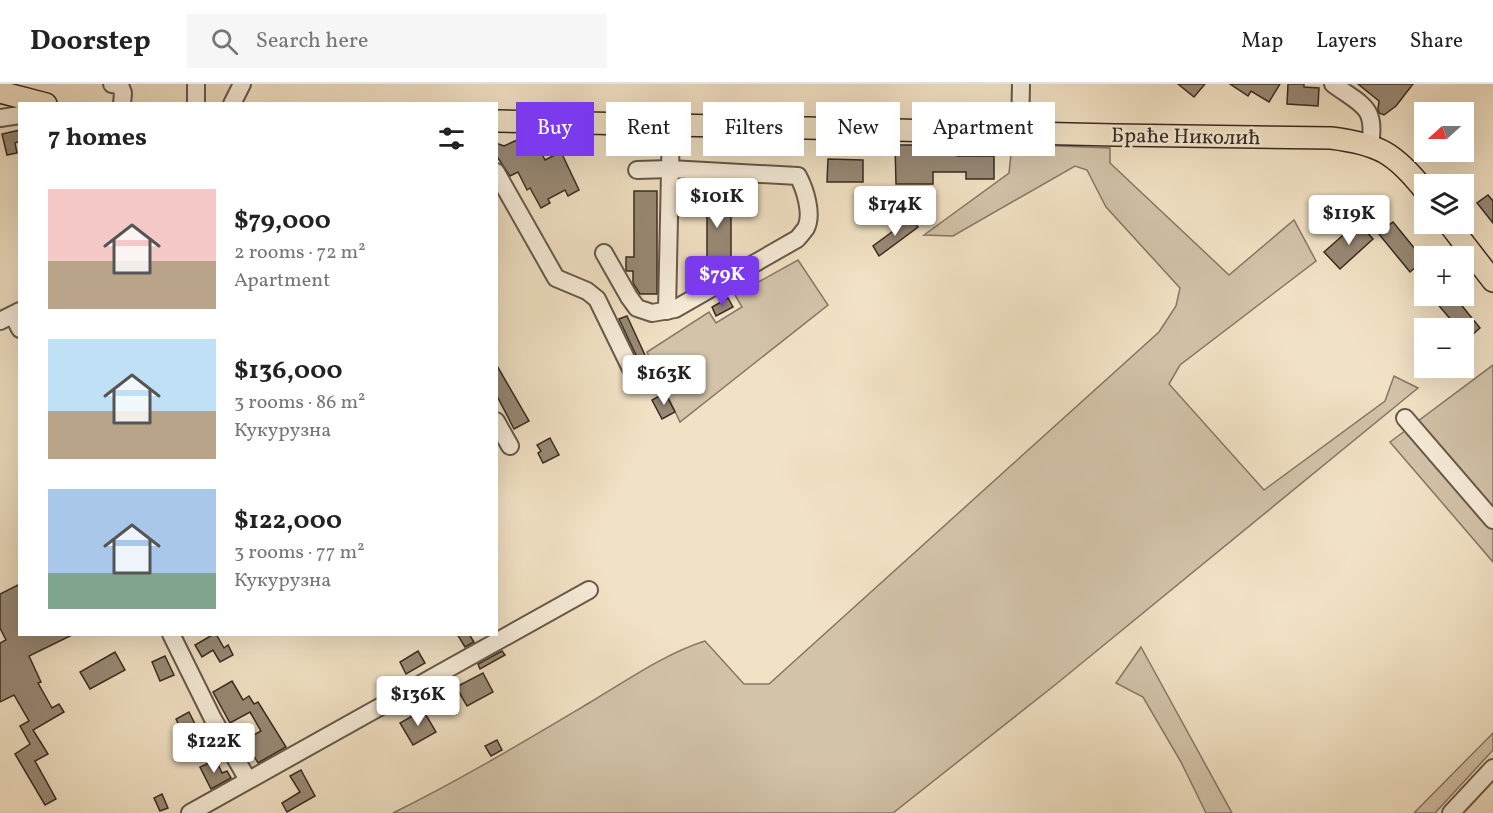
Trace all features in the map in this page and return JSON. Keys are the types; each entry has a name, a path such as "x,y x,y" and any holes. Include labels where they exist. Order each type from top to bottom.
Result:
{"main road":[{"path":"0,92 38,102"},
{"name":"Браће Николић","path":"498,121 606,124"},
{"name":"Браће Николић","path":"691,125 912,131"},
{"name":"Браће Николић","path":"1055,134 1331,138 1361,141 1383,150 1400,162 1414,178"},
{"path":"1457,234 1493,281"}],"street":[{"path":"112,84 120,85 122,102"},
{"path":"186,84 186,102"},
{"path":"196,84 196,102"},
{"path":"233,102 242,84"},
{"path":"1021,84 1021,102"},
{"path":"1333,84 1368,111 1373,124 1371,144"},
{"path":"0,118 18,116"},
{"path":"667,311 670,156"},
{"path":"604,253 628,297 637,308 652,313 675,309 797,239 807,226 808,206 803,185 798,176 670,169 637,170"},
{"path":"498,176 556,278 587,291 597,299 636,379"},
{"path":"1405,418 1493,520"},
{"path":"498,425 510,446"},
{"path":"190,813 589,590"},
{"path":"172,636 213,719 248,780"},
{"path":"1451,813 1493,768"}],"shaded area":[{"path":"1055,146 1110,148 1110,163 1229,275 1294,220 1316,261 1180,365 1169,384 1264,490 1385,401 1394,376 1418,388 1055,685 893,813 393,813 492,760 660,661 690,646 705,641 744,684 769,684 1159,332 1176,306 1180,288 1106,207 1087,170 1075,166 953,236 924,235 1009,173 1011,156 1055,156"},
{"path":"798,260 828,305 680,422 647,352 709,312 716,323 742,307 735,295"},
{"path":"1493,365 1493,562 1390,442"},
{"path":"1141,647 1232,813 1206,813 1181,762 1143,697 1116,683"},
{"path":"1493,733 1493,750 1435,813 1414,813"}],"building":[{"path":"1178,84 1205,84 1194,97"},
{"path":"1230,84 1280,84 1269,102 1251,91 1248,96"},
{"path":"1288,84 1304,84 1304,87 1319,88 1318,106 1287,104"},
{"path":"1358,84 1413,84 1396,106 1384,115 1379,113 1379,101"},
{"path":"18,130 18,142 15,143 17,153 7,155 2,134"},
{"path":"516,140 516,156 543,156 545,160 553,156 563,156 579,190 568,196 565,190 548,199 550,203 541,208 530,188 527,190 518,172 510,176 498,158 498,144 504,146"},
{"path":"900,145 912,145 912,156 994,156 994,179 966,179 966,172 933,172 933,184 896,184 895,156 900,156"},
{"path":"828,159 863,160 863,182 827,182"},
{"path":"634,191 657,191 657,294 640,294 633,283 633,271 626,271 626,257 634,257"},
{"path":"695,194 731,194 731,265 711,276 707,276 707,215 695,215"},
{"path":"1488,195 1493,201 1493,223 1477,203"},
{"path":"911,218 918,227 879,256 873,246"},
{"path":"1358,222 1373,239 1340,269 1324,252"},
{"path":"1393,222 1414,248 1414,269 1410,272 1378,233"},
{"path":"728,298 733,307 716,316 712,307"},
{"path":"1439,306 1462,306 1472,318 1449,318"},
{"path":"627,316 650,366 643,370 619,319"},
{"path":"1474,321 1480,328 1474,333"},
{"path":"498,367 529,421 514,429 498,398"},
{"path":"665,393 675,412 662,419 652,400"},
{"path":"550,438 559,455 543,463 538,453 541,451 537,445"},
{"path":"18,585 18,636 70,636 29,656 41,682 38,683 52,708 59,704 64,712 33,730 48,754 35,761 56,799 45,805 15,754 30,744 20,726 29,721 14,695 0,702 0,643 6,640 0,628 0,594"},
{"path":"211,636 217,636 224,648 228,645 233,655 220,662 213,650 202,657 195,645"},
{"path":"458,636 470,636 474,642 465,647"},
{"path":"418,651 425,663 406,674 400,662"},
{"path":"502,651 505,655 480,669 478,664"},
{"path":"115,652 125,670 90,689 80,672"},
{"path":"165,656 174,675 160,681 152,662"},
{"path":"483,673 493,692 467,706 456,687"},
{"path":"232,681 243,700 249,696 254,704 258,702 286,747 258,763 245,740 261,731 250,712 230,723 213,692"},
{"path":"423,710 436,732 413,745 400,723"},
{"path":"189,712 205,744 191,751 176,719"},
{"path":"497,740 502,750 491,756 485,746"},
{"path":"216,760 222,773 227,771 231,778 211,789 200,767"},
{"path":"301,770 315,796 287,812 282,803 300,792 290,776"},
{"path":"162,794 168,808 160,811 154,798"}]}
